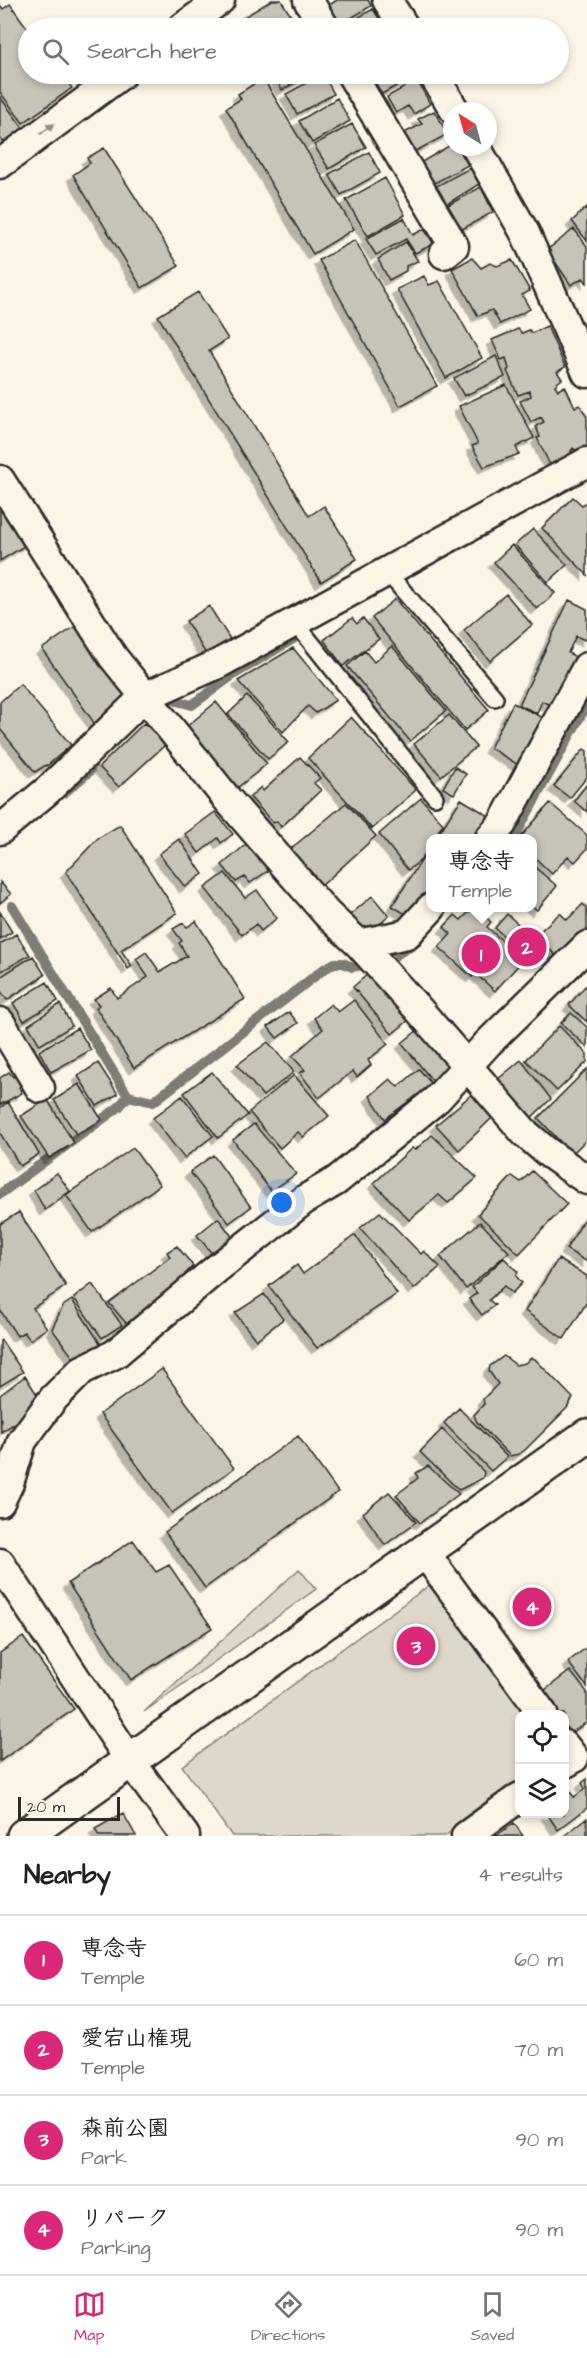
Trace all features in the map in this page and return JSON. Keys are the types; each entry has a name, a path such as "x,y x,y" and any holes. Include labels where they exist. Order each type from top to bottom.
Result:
{"street":[{"path":"196,18 220,0"},
{"path":"308,0 319,18"},
{"path":"387,0 399,18"},
{"path":"0,164 108,84"},
{"path":"357,84 454,246 444,254"},
{"path":"439,84 450,102"},
{"path":"481,156 525,233 587,373"},
{"path":"0,830 48,790 144,697 301,629 392,578 587,462"},
{"path":"0,480 113,657 228,800 320,905 359,944 525,1133 547,1152 587,1180"},
{"path":"493,834 502,824 587,667"},
{"path":"359,944 407,934 427,912"},
{"path":"0,1502 9,1483 22,1441 53,1399 82,1370 115,1354 187,1292 295,1207 336,1182 437,1099 488,1043 587,946"},
{"path":"0,1022 40,1088"},
{"path":"24,1836 587,1436"},
{"path":"425,1553 540,1710"},
{"path":"0,1563 131,1762 185,1836"},
{"path":"466,1836 515,1800"}],"lane":[{"path":"392,578 495,698"},
{"path":"301,629 435,797"}],"shaded area":[{"path":"299,1569 316,1589 144,1712"},
{"path":"439,1578 532,1710 515,1710 515,1785 445,1836 232,1836 182,1766"}],"building":[{"path":"272,0 281,0 291,16 287,18 243,18"},
{"path":"337,0 368,0 371,6 351,18 333,18 326,7"},
{"path":"10,4 20,18 18,18 18,84 69,84 72,88 23,123 0,92 0,5 3,9"},
{"path":"373,9 379,18 357,18"},
{"path":"254,84 267,84 354,229 313,254 226,108 241,99 238,94"},
{"path":"279,84 293,84 282,90"},
{"path":"304,84 328,84 334,94 297,114 286,94"},
{"path":"376,84 400,84 382,94"},
{"path":"410,84 419,84 430,104 414,114 408,106 396,113 387,97"},
{"path":"0,97 23,128 15,134 17,137 5,145 0,138"},
{"path":"337,98 350,121 312,143 299,121"},
{"path":"434,111 443,126 443,137 410,154 403,144 406,132 422,124 418,119"},
{"path":"352,124 366,147 329,169 314,145"},
{"path":"104,148 179,266 142,288 73,175 90,163 87,158"},
{"path":"443,149 443,156 463,156 468,165 427,187 415,166"},
{"path":"369,152 380,173 341,195 329,174"},
{"path":"470,168 479,184 447,204 442,198 438,201 431,189"},
{"path":"385,178 405,215 368,236 346,200"},
{"path":"481,187 493,212 457,232 441,209"},
{"path":"587,207 587,241 572,221"},
{"path":"404,218 413,235 424,229 434,244 415,253 406,239 376,255 366,239"},
{"path":"574,229 587,246 587,283 583,278 571,285 547,250"},
{"path":"355,240 437,386 400,406 319,260"},
{"path":"406,242 418,261 406,266 406,271 389,280 378,259"},
{"path":"472,258 481,268 490,263 497,266 512,260 530,291 522,295 530,309 500,324 492,310 478,316 452,269"},
{"path":"424,276 429,285 439,281 482,358 446,378 397,289"},
{"path":"198,292 228,339 209,351 309,516 324,506 357,559 321,582 158,316"},
{"path":"547,326 565,367 557,372 562,379 555,385 558,390 565,386 575,407 580,405 587,417 587,451 581,454 573,448 571,451 574,455 551,467 537,438 540,437 536,426 544,422 541,417 531,422 520,401 531,396 530,391 518,395 507,371 509,369 506,358 501,360 492,340 518,329 522,333 529,330 532,333"},
{"path":"496,356 505,377 464,396 454,378"},
{"path":"506,385 534,438 516,447 519,454 484,467 472,446 478,444 459,406"},
{"path":"573,497 582,505 587,501 587,575 542,528"},
{"path":"0,500 29,543 0,561"},
{"path":"533,529 567,565 548,582 515,545"},
{"path":"512,545 555,593 537,609 494,562"},
{"path":"506,594 532,625 490,661 464,630"},
{"path":"395,599 489,710 465,730 372,618"},
{"path":"569,600 587,609 587,641 576,636 568,653 584,661 560,710 542,701 537,713 519,705"},
{"path":"209,606 230,639 206,654 186,621"},
{"path":"352,618 357,624 363,618 379,639 343,666 324,640"},
{"path":"83,621 136,698 97,727 42,649"},
{"path":"392,646 446,711 410,741 347,666 365,651 374,662"},
{"path":"293,648 336,700 316,713 308,706 283,732 238,681"},
{"path":"20,684 71,745 47,766 35,772 0,729 0,702"},
{"path":"247,696 289,742 268,759 228,714"},
{"path":"216,702 267,764 237,788 185,728"},
{"path":"513,703 548,720 522,767 490,748"},
{"path":"449,715 476,747 441,776 414,744"},
{"path":"351,717 416,790 372,829 308,758"},
{"path":"144,723 166,744 119,787 99,767"},
{"path":"584,749 587,751 587,777 570,798 554,786"},
{"path":"300,757 320,778 314,783 321,790 281,827 277,821 273,823 250,797 261,787 263,791"},
{"path":"455,767 466,774 454,794 443,788"},
{"path":"587,784 587,812 574,801"},
{"path":"421,798 443,824 437,834 426,834 426,852 421,860 408,870 379,834"},
{"path":"461,799 494,819 482,834 439,834"},
{"path":"346,803 376,836 321,886 288,851"},
{"path":"550,803 587,835 587,849 575,862 568,856 552,874 537,860 537,834 523,834"},
{"path":"215,812 233,834 221,843 218,838 199,853 185,834"},
{"path":"120,825 177,913 121,950 132,966 128,969 66,872 98,838"},
{"path":"179,839 203,874 185,887 159,854"},
{"path":"251,840 272,868 250,883 245,877 236,882 222,865"},
{"path":"426,853 426,907 416,920 392,906"},
{"path":"537,869 557,886 537,910"},
{"path":"225,873 245,898 257,890 277,918 261,931 256,924 242,935 205,888"},
{"path":"0,882 11,894 0,903"},
{"path":"372,896 389,916 366,936 349,916"},
{"path":"583,904 587,908 587,937 559,959 536,935 560,913 567,920"},
{"path":"0,912 12,932 0,939"},
{"path":"469,912 480,912 491,922 487,927 523,960 495,991 475,973 472,977 439,947 451,934 444,927 455,915 461,920"},
{"path":"507,914 527,932 515,946 495,928"},
{"path":"196,921 245,999 134,1068 96,1008 99,1005 94,999 111,988 117,998 148,977 136,959 146,952 160,972 187,956 179,943 182,941 173,929 183,923 187,927"},
{"path":"16,934 30,955 0,972 0,944"},
{"path":"33,956 45,975 7,1000 0,990 0,977"},
{"path":"369,973 409,1020 392,1034 353,987"},
{"path":"47,982 58,1001 24,1021 13,1003"},
{"path":"585,986 587,988 587,1022 569,1005"},
{"path":"354,1000 388,1044 368,1060 371,1065 357,1077 353,1071 319,1098 300,1073 305,1070 292,1056 323,1029 314,1018 331,1004 338,1012"},
{"path":"60,1004 72,1026 40,1045 28,1025"},
{"path":"289,1012 298,1023 277,1038 268,1027"},
{"path":"571,1013 587,1027 587,1047 561,1023"},
{"path":"559,1026 587,1054 587,1062 557,1091 526,1060"},
{"path":"77,1028 91,1050 51,1072 39,1051"},
{"path":"419,1029 453,1070 435,1084 402,1043"},
{"path":"268,1042 294,1072 263,1096 237,1065"},
{"path":"521,1060 551,1099 531,1118 497,1080"},
{"path":"98,1063 118,1094 97,1106 78,1076"},
{"path":"419,1069 434,1087 412,1105 409,1101 385,1119 370,1096 390,1079 398,1087"},
{"path":"587,1069 587,1139 572,1154 538,1118"},
{"path":"9,1072 13,1077 17,1074 24,1084 19,1087 22,1093 0,1105 0,1078"},
{"path":"212,1072 248,1115 218,1138 184,1093"},
{"path":"294,1075 329,1116 303,1137 298,1132 280,1148 249,1112"},
{"path":"79,1084 102,1120 76,1134 54,1100"},
{"path":"472,1094 493,1117 459,1150 436,1125"},
{"path":"182,1096 213,1136 184,1158 153,1118"},
{"path":"47,1099 74,1143 49,1158 21,1116"},
{"path":"8,1102 39,1154 20,1166 0,1133 0,1108"},
{"path":"254,1124 296,1174 271,1191 233,1140"},
{"path":"432,1135 477,1178 448,1203 439,1195 409,1220 374,1183 412,1148 415,1150"},
{"path":"133,1148 160,1185 92,1232 66,1195"},
{"path":"213,1155 251,1207 229,1223 190,1172"},
{"path":"532,1171 567,1204 519,1254 478,1214 512,1176 521,1182"},
{"path":"57,1173 70,1191 45,1210 34,1190"},
{"path":"19,1212 66,1286 33,1308 47,1328 30,1340 24,1332 17,1336 0,1310 0,1224"},
{"path":"380,1212 421,1254 424,1251 440,1267 414,1289 360,1228"},
{"path":"587,1215 587,1262 566,1249"},
{"path":"218,1218 234,1239 214,1256 197,1235"},
{"path":"480,1222 509,1252 466,1289 440,1256"},
{"path":"355,1235 397,1294 317,1348 269,1286 297,1265 303,1274"},
{"path":"177,1246 193,1266 185,1274 190,1282 131,1329 109,1303 170,1257 167,1252"},
{"path":"504,1258 518,1272 516,1276 522,1283 512,1293 504,1286 489,1300 495,1305 482,1315 469,1299 477,1293 472,1287"},
{"path":"558,1259 587,1276 587,1302 564,1339 525,1311"},
{"path":"92,1284 122,1325 102,1338 74,1298"},
{"path":"264,1294 283,1319 256,1340 235,1313"},
{"path":"72,1300 102,1346 77,1363 52,1329 63,1306"},
{"path":"0,1341 23,1372 0,1386"},
{"path":"504,1356 516,1365 525,1363 531,1358 535,1359 573,1398 567,1408 525,1450 510,1456 477,1422 474,1415 484,1404 483,1399 498,1384 489,1371 490,1366"},
{"path":"162,1369 234,1468 172,1513 100,1414"},
{"path":"25,1376 44,1405 1,1432 0,1395"},
{"path":"459,1408 507,1457 491,1471 444,1423"},
{"path":"442,1429 484,1472 483,1478 459,1490 420,1452"},
{"path":"298,1436 338,1492 205,1588 165,1532"},
{"path":"428,1466 459,1494 420,1523 396,1495 418,1478 416,1473"},
{"path":"389,1492 416,1522 385,1545 363,1513"},
{"path":"133,1540 156,1572 169,1565 212,1628 131,1680 68,1583"},
{"path":"23,1637 74,1709 0,1761 0,1653"},
{"path":"587,1647 587,1687 568,1662"},
{"path":"570,1671 587,1692 587,1722 571,1733 569,1710 554,1710 541,1693"},
{"path":"587,1779 587,1808 558,1830 550,1818 569,1818 569,1791 574,1797 585,1789 582,1783"},
{"path":"123,1813 136,1836 99,1836 95,1829"},
{"path":"587,1818 587,1836 565,1836 565,1835"},
{"path":"514,1823 523,1836 496,1836"}],"waterway":[{"path":"161,701 166,698 192,705 233,675 300,635"},
{"path":"516,834 587,704"},
{"path":"64,793 89,772 95,759"},
{"path":"0,1194 119,1107 128,1096 12,906"},
{"path":"128,1096 153,1102 324,969 335,963 343,963 352,967 388,960 418,941"}],"place":[{"name":"愛宕山権現","path":"527,947"},
{"name":"専念寺","path":"481,954"},
{"name":"リパーク","path":"532,1607"},
{"name":"森前公園","path":"416,1646"}]}
